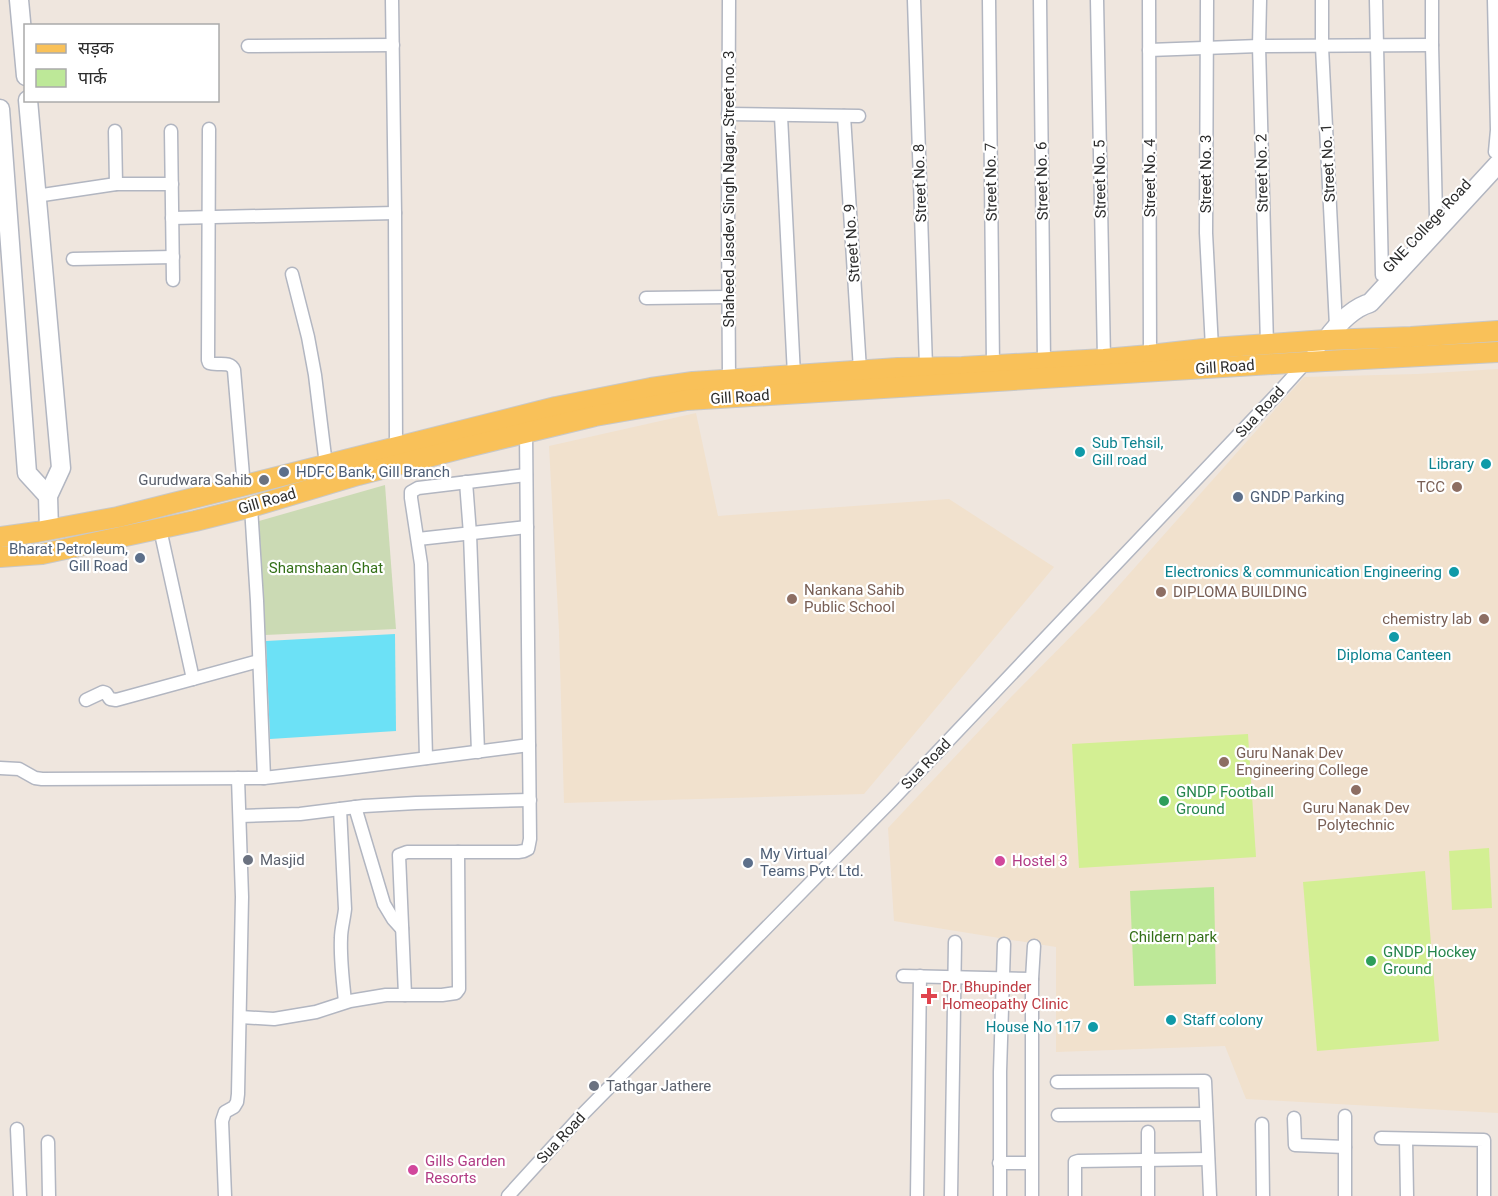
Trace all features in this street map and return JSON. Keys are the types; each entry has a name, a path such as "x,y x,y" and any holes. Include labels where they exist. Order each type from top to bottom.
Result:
{"main road":[{"name":"Gill Road","path":"0,537 118,517 556,407 651,388 729,379 860,370 1104,359 1267,345 1331,333 1410,337 1498,331"},
{"name":"Gill Road","path":"0,558 42,554 160,529 250,507 358,475 595,416 687,400 1498,352"}],"street":[{"path":"19,0 24,54"},
{"path":"392,0 396,446"},
{"name":"Shaheed Jasdev Singh Nagar, Street no. 3","path":"729,0 729,379"},
{"name":"Street No. 8","path":"914,0 926,367"},
{"name":"Street No. 7","path":"989,0 993,365"},
{"name":"Street No. 6","path":"1040,0 1044,362"},
{"name":"Street No. 5","path":"1097,0 1104,359"},
{"name":"Street No. 4","path":"1149,0 1150,355"},
{"name":"Street No. 3","path":"1207,0 1206,233 1212,348"},
{"name":"Street No. 2","path":"1260,0 1259,46 1267,345"},
{"name":"Street No. 1","path":"1322,0 1331,333"},
{"path":"1376,0 1382,274"},
{"path":"1432,0 1436,217"},
{"path":"1494,0 1497,155"},
{"path":"248,46 393,45"},
{"path":"1149,50 1259,46 1432,45"},
{"path":"28,102 61,468 48,496 49,530"},
{"path":"0,109 27,473 48,496"},
{"path":"728,114 860,116"},
{"path":"781,116 794,375"},
{"name":"Street No. 9","path":"844,116 860,370"},
{"path":"209,129 208,360 212,364 231,364 233,366 243,487"},
{"path":"115,131 116,184"},
{"path":"171,131 173,280"},
{"name":"GNE College Road","path":"1361,305 1363,294 1497,155"},
{"name":"GNE College Road","path":"1331,333 1361,305 1370,303 1497,155"},
{"path":"36,196 116,184 172,184"},
{"path":"172,219 395,213"},
{"path":"73,259 173,257"},
{"path":"292,274 310,347 326,465"},
{"path":"646,298 729,297"},
{"name":"Sua Road","path":"508,1196 579,1118 899,792 1280,392 1331,333"},
{"path":"405,995 399,855 407,852 518,852 528,849 530,800 526,433"},
{"path":"426,758 422,577 411,492 418,488 526,475"},
{"path":"466,482 478,752"},
{"path":"250,507 257,592 264,777"},
{"path":"418,538 526,527"},
{"path":"160,529 193,679"},
{"path":"86,700 103,692 110,699 116,700 259,661"},
{"path":"0,768 19,769 35,778 42,779 264,777 529,745"},
{"path":"225,1196 222,1121 225,1112 234,1107 238,1094 243,897 238,778"},
{"path":"240,816 300,814 355,807 436,802 530,800"},
{"path":"355,807 384,904 402,928"},
{"path":"340,809 345,909 341,947 345,1002"},
{"path":"240,1017 274,1019 316,1012 345,1002 386,995 456,993 459,988 458,852"},
{"path":"951,1196 955,942"},
{"path":"1000,1196 1000,1072 1004,944"},
{"path":"1032,1196 1034,946"},
{"path":"903,976 1032,979"},
{"path":"917,1196 920,976"},
{"path":"1057,1082 1205,1081 1210,1196"},
{"path":"1058,1115 1206,1114"},
{"path":"1345,1116 1345,1196"},
{"path":"1294,1118 1295,1145 1345,1147"},
{"path":"1262,1124 1263,1196"},
{"path":"17,1129 20,1196"},
{"path":"1148,1132 1148,1196"},
{"path":"1382,1138 1498,1141"},
{"path":"1406,1139 1407,1196"},
{"path":"1484,1140 1484,1196"},
{"path":"48,1142 49,1196"},
{"path":"1075,1196 1075,1162 1078,1161 1208,1159"},
{"path":"999,1162 1031,1163"}],"shaded area":[{"name":"Guru Nanak Dev Engineering College","path":"1498,369 1498,1113 1246,1099 1225,1046 1056,1052 1056,947 894,921 888,828 1012,696 1098,609 1304,377"},
{"name":"Nankana Sahib Public School","path":"696,413 718,516 949,499 1054,567 864,794 564,803 559,631 549,446"}],"green space":[{"name":"Shamshaan Ghat","path":"385,485 396,629 265,635 259,521"},
{"name":"GNDP Football Ground","path":"1248,734 1256,857 1079,868 1072,744"},
{"path":"1489,848 1492,908 1452,910 1449,851"},
{"name":"GNDP Hockey Ground","path":"1425,871 1439,1041 1317,1051 1303,882"},
{"name":"Childern park","path":"1214,887 1216,984 1134,986 1130,891"}],"water":[{"path":"395,634 396,731 270,739 266,641"}],"place":[{"name":"Sub Tehsil, Gill road","path":"1080,452"},
{"name":"Library","path":"1486,464"},
{"name":"HDFC Bank, Gill Branch","path":"284,472"},
{"name":"Gurudwara Sahib","path":"264,480"},
{"name":"TCC","path":"1457,487"},
{"name":"GNDP Parking","path":"1238,497"},
{"name":"Bharat Petroleum, Gill Road","path":"140,558"},
{"name":"Electronics & communication Engineering","path":"1454,572"},
{"name":"DIPLOMA BUILDING","path":"1161,592"},
{"name":"Nankana Sahib Public School","path":"792,599"},
{"name":"chemistry lab","path":"1484,619"},
{"name":"Diploma Canteen","path":"1394,637"},
{"name":"Guru Nanak Dev Engineering College","path":"1224,762"},
{"name":"Guru Nanak Dev Polytechnic","path":"1356,790"},
{"name":"GNDP Football Ground","path":"1164,801"},
{"name":"Masjid","path":"248,860"},
{"name":"Hostel 3","path":"1000,861"},
{"name":"My Virtual Teams Pvt. Ltd.","path":"748,863"},
{"name":"GNDP Hockey Ground","path":"1371,961"},
{"name":"Dr. Bhupinder Homeopathy Clinic","path":"929,996"},
{"name":"Staff colony","path":"1171,1020"},
{"name":"House No 117","path":"1093,1027"},
{"name":"Tathgar Jathere","path":"594,1086"},
{"name":"Gills Garden Resorts","path":"413,1170"}]}
